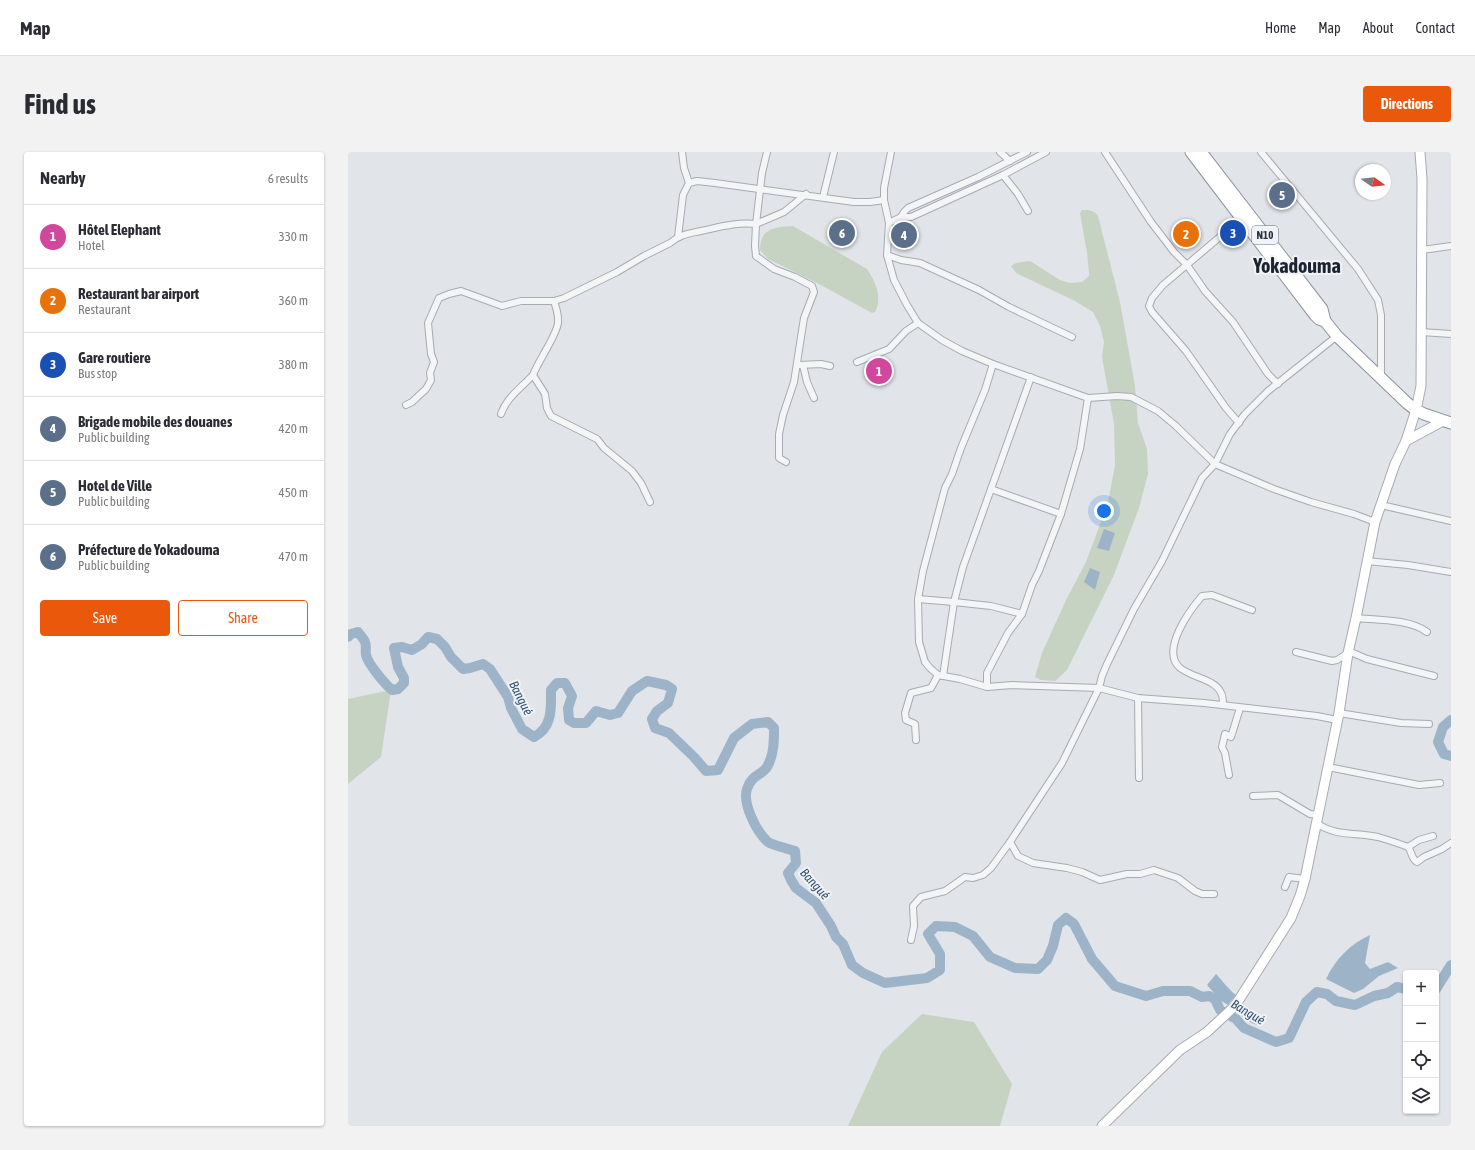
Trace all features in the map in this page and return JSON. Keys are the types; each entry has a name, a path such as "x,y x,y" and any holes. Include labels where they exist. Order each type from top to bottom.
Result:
{"highway":[{"name":"N10","path":"1191,152 1315,315 1319,319 1325,321"},
{"name":"N10","path":"1201,152 1322,309 1325,321 1337,336 1381,379 1416,410 1447,422"}],"main road":[{"path":"1102,1126 1180,1050 1207,1032 1235,1006 1291,918 1300,896 1305,880 1318,819 1338,717 1348,653 1375,522 1406,441 1416,410 1421,386 1422,179 1420,152"},
{"path":"1406,441 1447,422"}],"street":[{"path":"678,237 683,195 689,182 684,168 682,152"},
{"path":"767,152 762,173 756,224 756,256 774,269 795,276 812,286 814,292 804,318 800,365 783,414 779,434 779,458 786,462"},
{"path":"823,197 834,152"},
{"path":"891,152 885,181 884,200 889,223 888,255 894,280 918,323 942,340 962,351 993,364 1088,398 1117,396 1131,397 1158,411 1176,426 1215,464 1274,489 1375,522"},
{"path":"1000,152 1010,161"},
{"path":"901,217 908,208 1027,152"},
{"path":"889,223 901,217 911,217 1003,175 1046,152"},
{"path":"1105,152 1151,222 1174,252 1187,265 1205,291 1233,322 1268,374 1278,384"},
{"path":"1261,152 1358,269 1378,300 1381,316 1381,379"},
{"path":"1003,175 1018,194 1028,211"},
{"path":"689,182 760,188 854,202 884,200"},
{"path":"406,405 412,402 426,389 431,380 430,373 434,362 430,354 428,323 440,298 461,291 502,306 521,301 554,301 578,293 670,243 678,237 688,233 732,224 756,224 784,212 806,194"},
{"path":"1239,422 1226,408 1186,351 1152,312 1149,306 1152,298 1163,285 1241,219"},
{"path":"1422,250 1451,246"},
{"path":"888,255 901,260 920,262 979,290 1009,307 1072,336"},
{"path":"501,414 504,406 511,396 533,375 558,324 558,314 554,301"},
{"path":"857,362 888,349 906,331 918,323"},
{"path":"1421,332 1451,334"},
{"path":"911,940 914,926 913,906 921,896 945,891 965,877 973,878 983,875 991,868 1062,763 1099,688 1107,664 1134,609 1162,561 1202,478 1215,464 1230,434 1257,402 1337,336"},
{"path":"800,365 822,364 830,366"},
{"path":"993,364 985,390 940,501 918,598 919,642 921,651 925,662 940,676 960,679 988,687 1012,685 1099,688 1138,698 1223,705 1401,724 1429,724"},
{"path":"800,365 814,398"},
{"path":"533,375 545,394 547,408 551,416 597,439 604,448 632,471 641,483 650,502"},
{"path":"916,740 915,724 906,720 910,694 931,688 940,676 962,567 1030,377"},
{"path":"988,687 986,673 1008,633 1022,614 1032,585 1061,514 1080,449 1088,398"},
{"path":"991,489 1061,514"},
{"path":"1381,505 1451,521"},
{"path":"1366,561 1408,565 1451,572"},
{"path":"1223,705 1221,692 1213,684 1179,667 1173,654 1177,637 1184,620 1202,596 1212,594 1252,610"},
{"path":"918,598 991,606 1022,614"},
{"path":"1356,618 1396,621 1422,628 1427,632"},
{"path":"1296,652 1332,660 1337,660 1348,653 1353,653 1367,660 1434,676"},
{"path":"1138,698 1137,718 1139,778"},
{"path":"1229,775 1225,753 1222,747 1225,734 1231,737 1240,708"},
{"path":"1328,767 1419,785 1440,783"},
{"path":"1253,796 1278,795 1318,819 1329,830 1354,835 1376,837 1408,847 1413,859 1417,862 1451,843"},
{"path":"1408,847 1419,840 1433,836"},
{"path":"1010,842 1018,856 1033,863 1067,868 1082,872 1100,880 1127,874 1140,874 1154,870 1178,878 1195,891 1202,894 1214,894"},
{"path":"1285,887 1290,877 1305,880"}],"green space":[{"path":"1082,210 1091,211 1098,216 1120,302 1135,386 1138,423 1147,449 1148,474 1139,508 1114,575 1067,670 1055,681 1041,680 1035,677 1042,653 1066,600 1086,562 1108,503 1115,465 1114,424 1102,357 1104,342 1100,326 1093,312 1075,301 1016,273 1011,266 1016,263 1030,261 1060,280 1070,283 1082,282 1089,276 1089,273 1080,213"},
{"path":"793,226 867,269 877,289 878,301 875,312 872,313 819,284 768,259 760,250 763,237 766,233 775,228"},
{"path":"391,690 381,757 348,784 348,699"},
{"path":"922,1014 974,1022 1012,1084 1000,1126 848,1126 882,1052"}],"water":[{"path":"1104,529 1115,533 1109,551 1097,548"},
{"path":"1090,568 1100,572 1095,590 1084,582"},
{"path":"1370,935 1365,963 1370,969 1388,962 1398,968 1379,976 1363,989 1354,993 1326,979 1334,965 1344,953 1356,943"},
{"path":"1216,974 1236,995 1228,1005 1220,1000 1207,985"},
{"path":"1239,1003 1247,1007 1261,1018 1259,1025 1251,1023 1243,1017 1236,1008"}],"waterway":[{"name":"Bangué","path":"348,637 351,634 358,632 363,638 366,645 367,659 381,679 392,690 398,689 404,683 404,678 398,667 394,648 402,647 412,650 422,644 428,637 437,639 445,647 451,657 463,669 483,664 490,669 508,697 511,708 522,729 534,737 545,728 548,722 551,710 551,690 557,683 565,683 572,696 568,708 569,720 574,723 586,723 596,711 610,715 618,713 632,691 647,681 666,685 672,689 668,703 657,711 652,719 655,728 669,733 706,771 718,770 734,738 752,724 768,722 774,728 772,753 765,770 754,778 749,784 746,795 749,810 755,825 768,842 795,851 796,863 788,873 796,888 816,903 831,926 836,937 843,944 852,965 863,973 885,983 927,978 940,970 940,954 928,934 936,926 955,927 973,936 990,957 1015,968 1038,969 1047,960 1053,946 1058,925 1066,918 1074,924 1092,959 1115,986 1146,996 1163,991 1190,991 1202,997 1209,996 1215,999 1220,1010 1236,1019 1244,1028 1276,1042 1289,1038 1306,1002 1317,992 1327,994 1336,1001 1355,1005 1374,996 1388,993 1397,987 1403,988"},
{"name":"Bangué","path":"1451,720 1443,727 1438,742 1444,754 1451,756"},
{"name":"Bangué","path":"1439,984 1451,965"}],"place":[{"name":"Hotel de Ville","path":"1282,195"},
{"name":"Préfecture de Yokadouma","path":"842,233"},
{"name":"Gare routiere","path":"1233,233"},
{"name":"Restaurant bar airport","path":"1186,234"},
{"name":"Brigade mobile des douanes","path":"904,235"},
{"name":"Hôtel Elephant","path":"879,371"}],"district":[{"name":"Yokadouma","path":"1297,265"}]}
